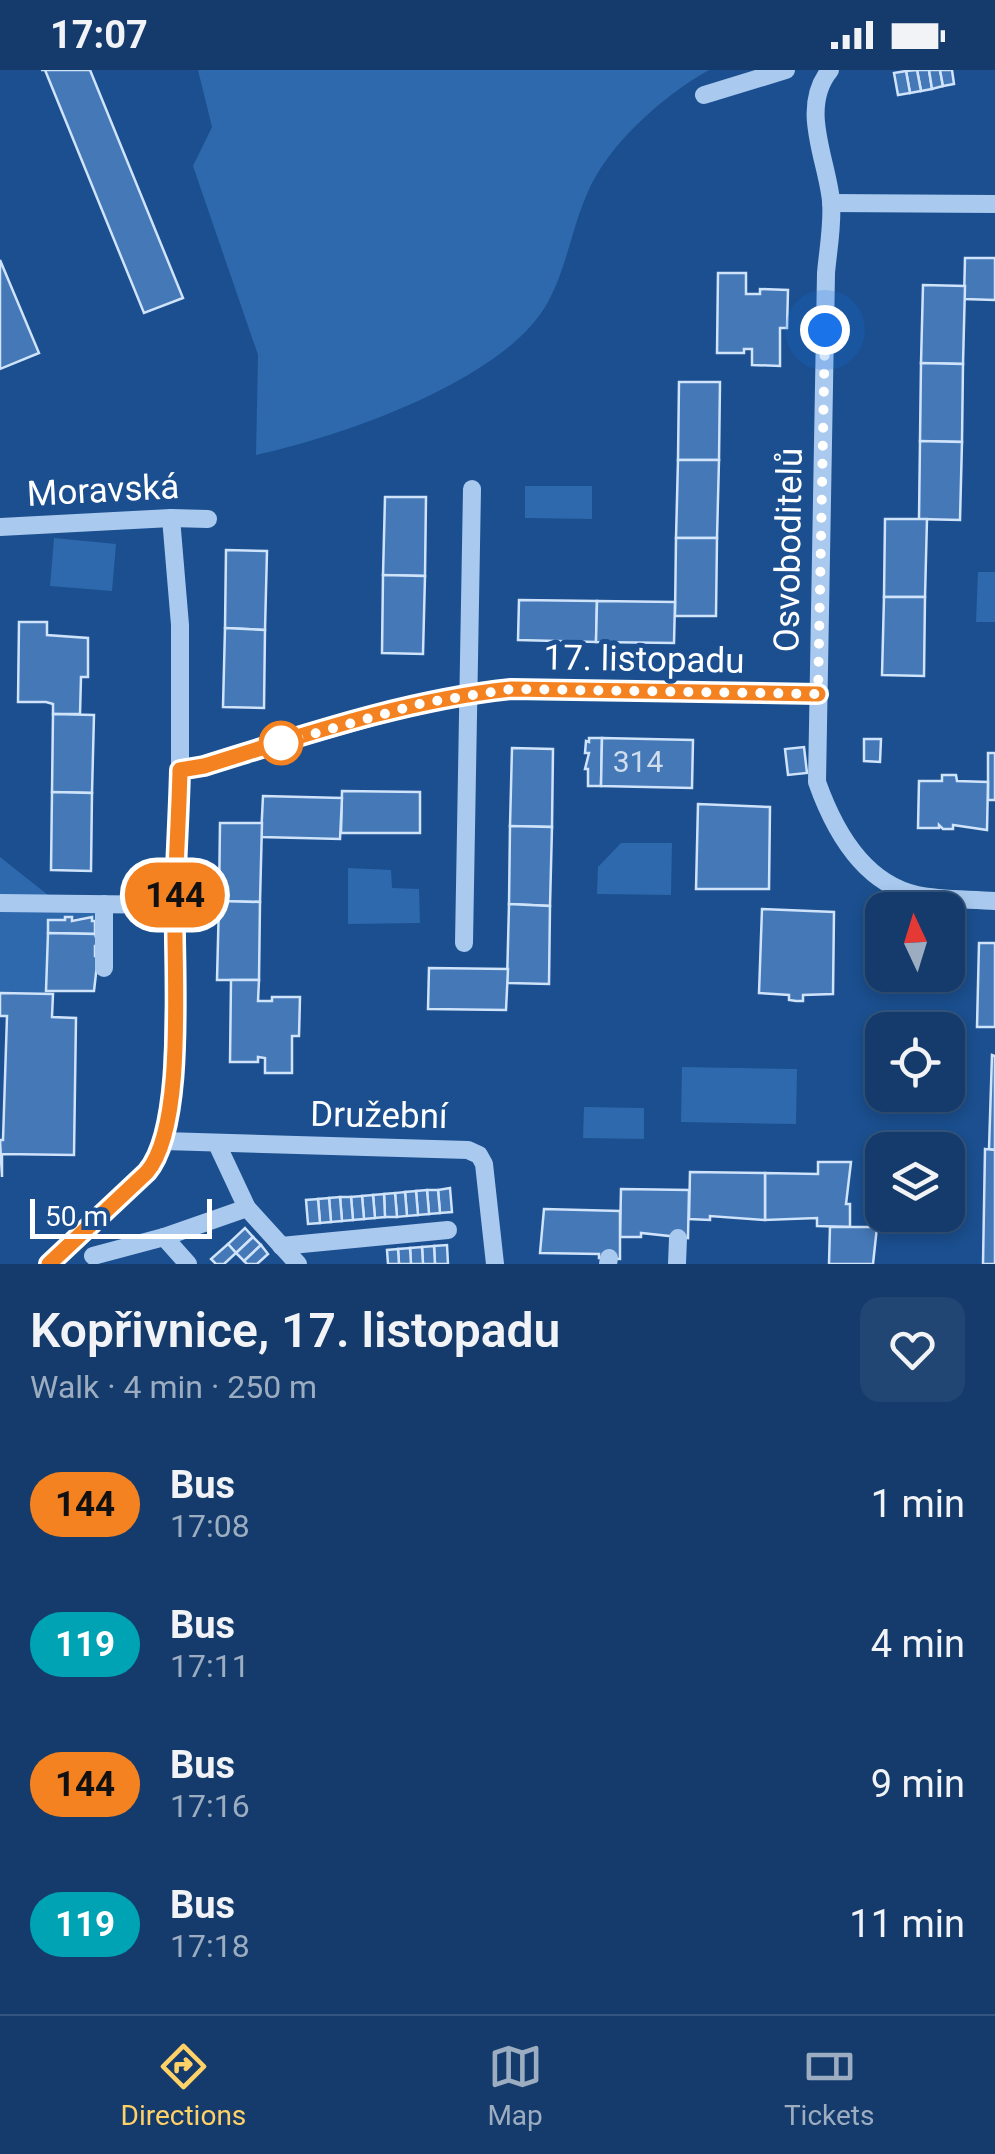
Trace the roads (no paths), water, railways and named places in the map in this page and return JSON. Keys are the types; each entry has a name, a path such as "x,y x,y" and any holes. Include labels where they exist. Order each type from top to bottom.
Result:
{"street":[{"path":"704,95 786,70"},
{"name":"Osvoboditelů","path":"830,70 820,87 816,114 831,203 826,273 818,782 835,825 856,854 887,884 919,896 995,901"},
{"path":"831,203 995,204"},
{"path":"464,943 472,489"},
{"path":"49,1264 147,1172 164,1141 172,1083 180,770 180,625 171,518"},
{"name":"Moravská","path":"0,527 208,518"},
{"name":"17. listopadu","path":"180,770 469,693 511,689 818,694"},
{"path":"0,903 175,905"},
{"path":"104,904 104,968"},
{"name":"Družební","path":"164,1141 468,1150 482,1158 495,1264"},
{"path":"217,1144 247,1208 298,1264"},
{"path":"94,1256 247,1208"},
{"path":"282,1246 448,1230"},
{"path":"164,1237 188,1264"},
{"path":"677,1264 678,1238"}]}
